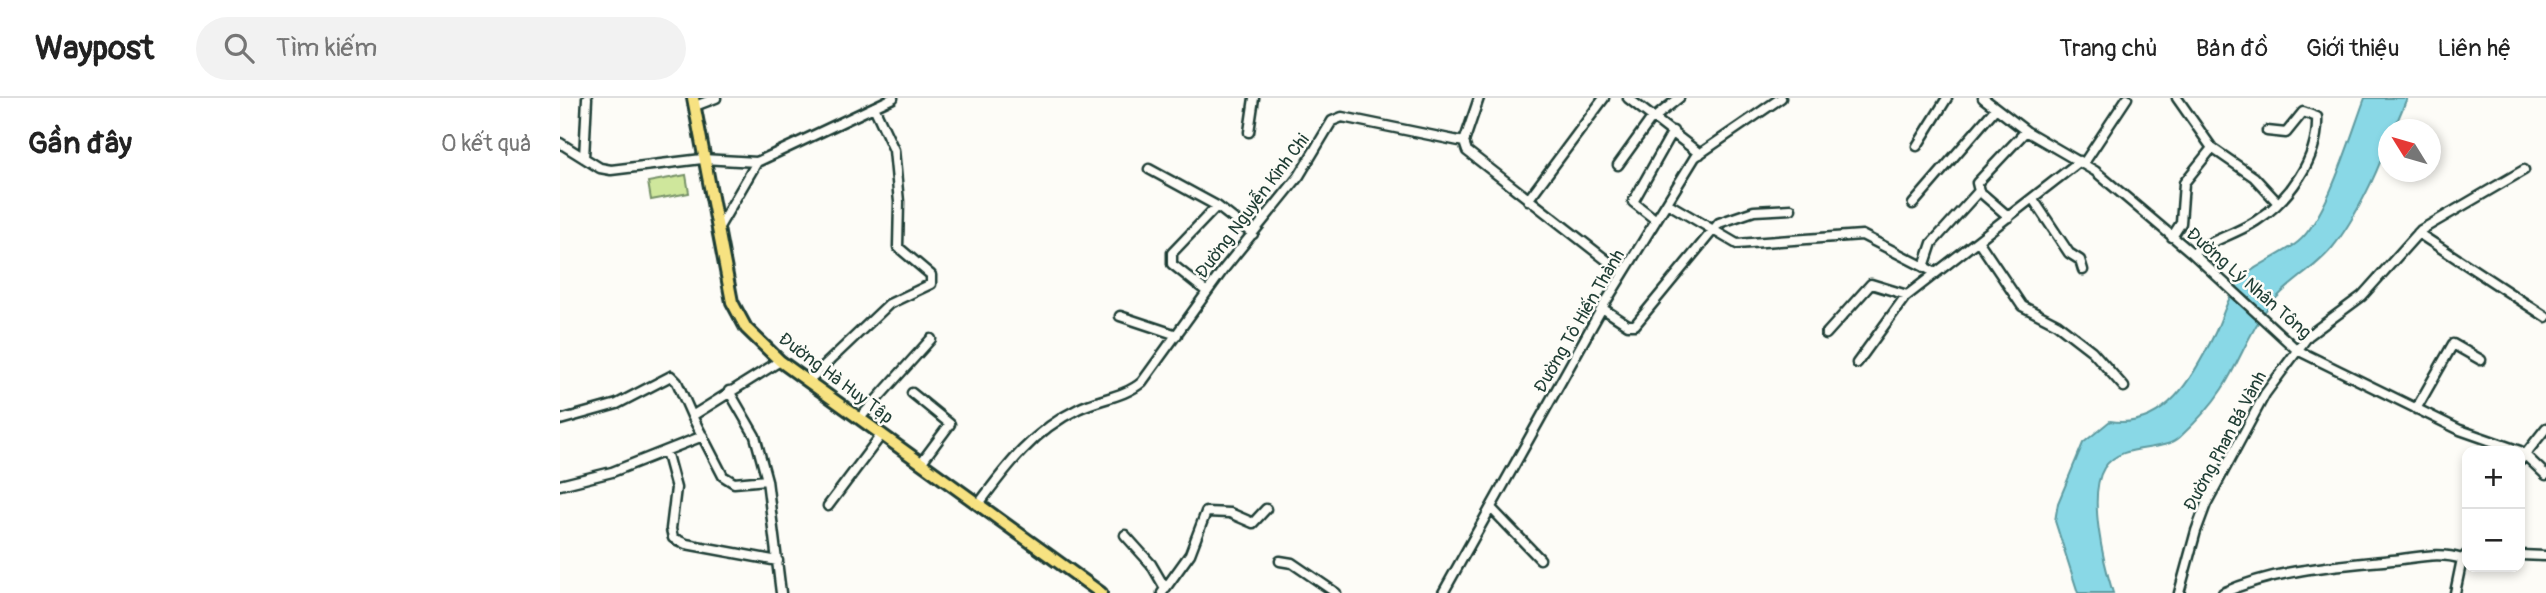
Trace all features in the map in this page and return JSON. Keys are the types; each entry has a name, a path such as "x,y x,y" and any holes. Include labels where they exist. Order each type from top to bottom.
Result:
{"main road":[{"name":"Đường Hà Huy Tập","path":"694,102 702,159 719,227 732,302 746,328 780,361 1101,593"}],"street":[{"path":"584,158 587,98"},
{"path":"694,102 716,98"},
{"path":"560,143 611,170 702,159 757,162 893,98"},
{"path":"1249,132 1254,98"},
{"path":"1479,98 1464,142 1467,151 1622,273"},
{"path":"1528,200 1604,98"},
{"path":"1628,98 1700,154"},
{"path":"1618,165 1654,116 1679,98"},
{"name":"Đường Tô Hiến Thành","path":"1443,593 1622,273 1700,154 1781,98"},
{"path":"1917,146 1947,98"},
{"name":"Đường Lý Nhân Tông","path":"1983,98 2026,131 2082,162 2192,253 2297,350 2460,430 2501,446"},
{"path":"1857,363 1907,295 2082,162 2127,98"},
{"path":"2177,98 2212,148 2254,177 2278,203"},
{"path":"807,381 889,304 931,284 932,275 898,247 894,150 874,107"},
{"path":"1913,204 1996,108"},
{"path":"2192,253 2254,222 2278,203 2296,182 2306,163 2316,134 2317,117 2303,112 2286,133 2267,131"},
{"name":"Đường Nguyễn Kinh Chi","path":"978,505 1010,463 1034,438 1075,410 1137,387 1311,159 1337,118 1464,142"},
{"path":"1656,220 1633,202 1673,131"},
{"path":"1924,267 1932,243 1979,191 1979,180 2026,131"},
{"path":"2172,237 2181,223 2184,183 2212,148"},
{"path":"719,227 757,162"},
{"path":"1149,169 1216,206 1253,234"},
{"name":"Đường Phan Bá Vành","path":"2179,593 2206,504 2265,394 2297,350 2320,324 2362,296 2418,233 2524,170"},
{"path":"1979,191 2009,217"},
{"path":"2033,199 2065,247 2080,260 2083,270"},
{"path":"1667,203 1742,245 1862,235 1936,273"},
{"path":"1207,292 1174,266 1171,256 1188,233 1216,206"},
{"path":"1602,308 1628,325 1635,325 1711,230 1730,218 1754,211 1791,209"},
{"path":"2418,233 2546,317"},
{"path":"1979,242 2022,306 2057,324 2092,351 2124,387"},
{"path":"1826,334 1871,284 1907,295"},
{"path":"1120,316 1177,335"},
{"path":"860,418 931,339"},
{"path":"2416,409 2452,344 2481,360"},
{"path":"692,416 780,361"},
{"path":"560,419 617,404 671,376 677,382 723,476 734,483 767,480"},
{"path":"729,391 755,436 767,480 782,593"},
{"path":"912,393 950,424 921,463"},
{"path":"2525,450 2546,428"},
{"path":"828,506 882,434"},
{"path":"560,485 599,476 703,436"},
{"path":"666,451 676,488 671,529 676,541 778,562"},
{"name":"Đường Lý Nhân Tông","path":"2525,457 2546,475"},
{"path":"1125,535 1151,564 1164,590 1191,554 1206,512 1230,513 1253,523 1266,509"},
{"path":"1492,509 1540,559"},
{"path":"2223,593 2251,580 2329,566 2425,555 2462,556"},
{"path":"2525,555 2545,556"},
{"path":"1280,561 1292,563 1336,593"},
{"path":"2455,593 2462,567"}],"green space":[{"path":"686,175 689,193 651,200 648,182"}],"water":[{"path":"2365,98 2407,98 2398,119 2378,119 2378,167 2349,224 2332,248 2281,293 2266,310 2234,369 2208,408 2172,442 2121,454 2104,468 2099,480 2097,512 2105,565 2113,593 2078,593 2055,521 2058,503 2083,443 2110,421 2129,422 2147,417 2175,396 2207,349 2236,286 2253,269 2284,252 2309,230 2319,215 2337,175"}]}
